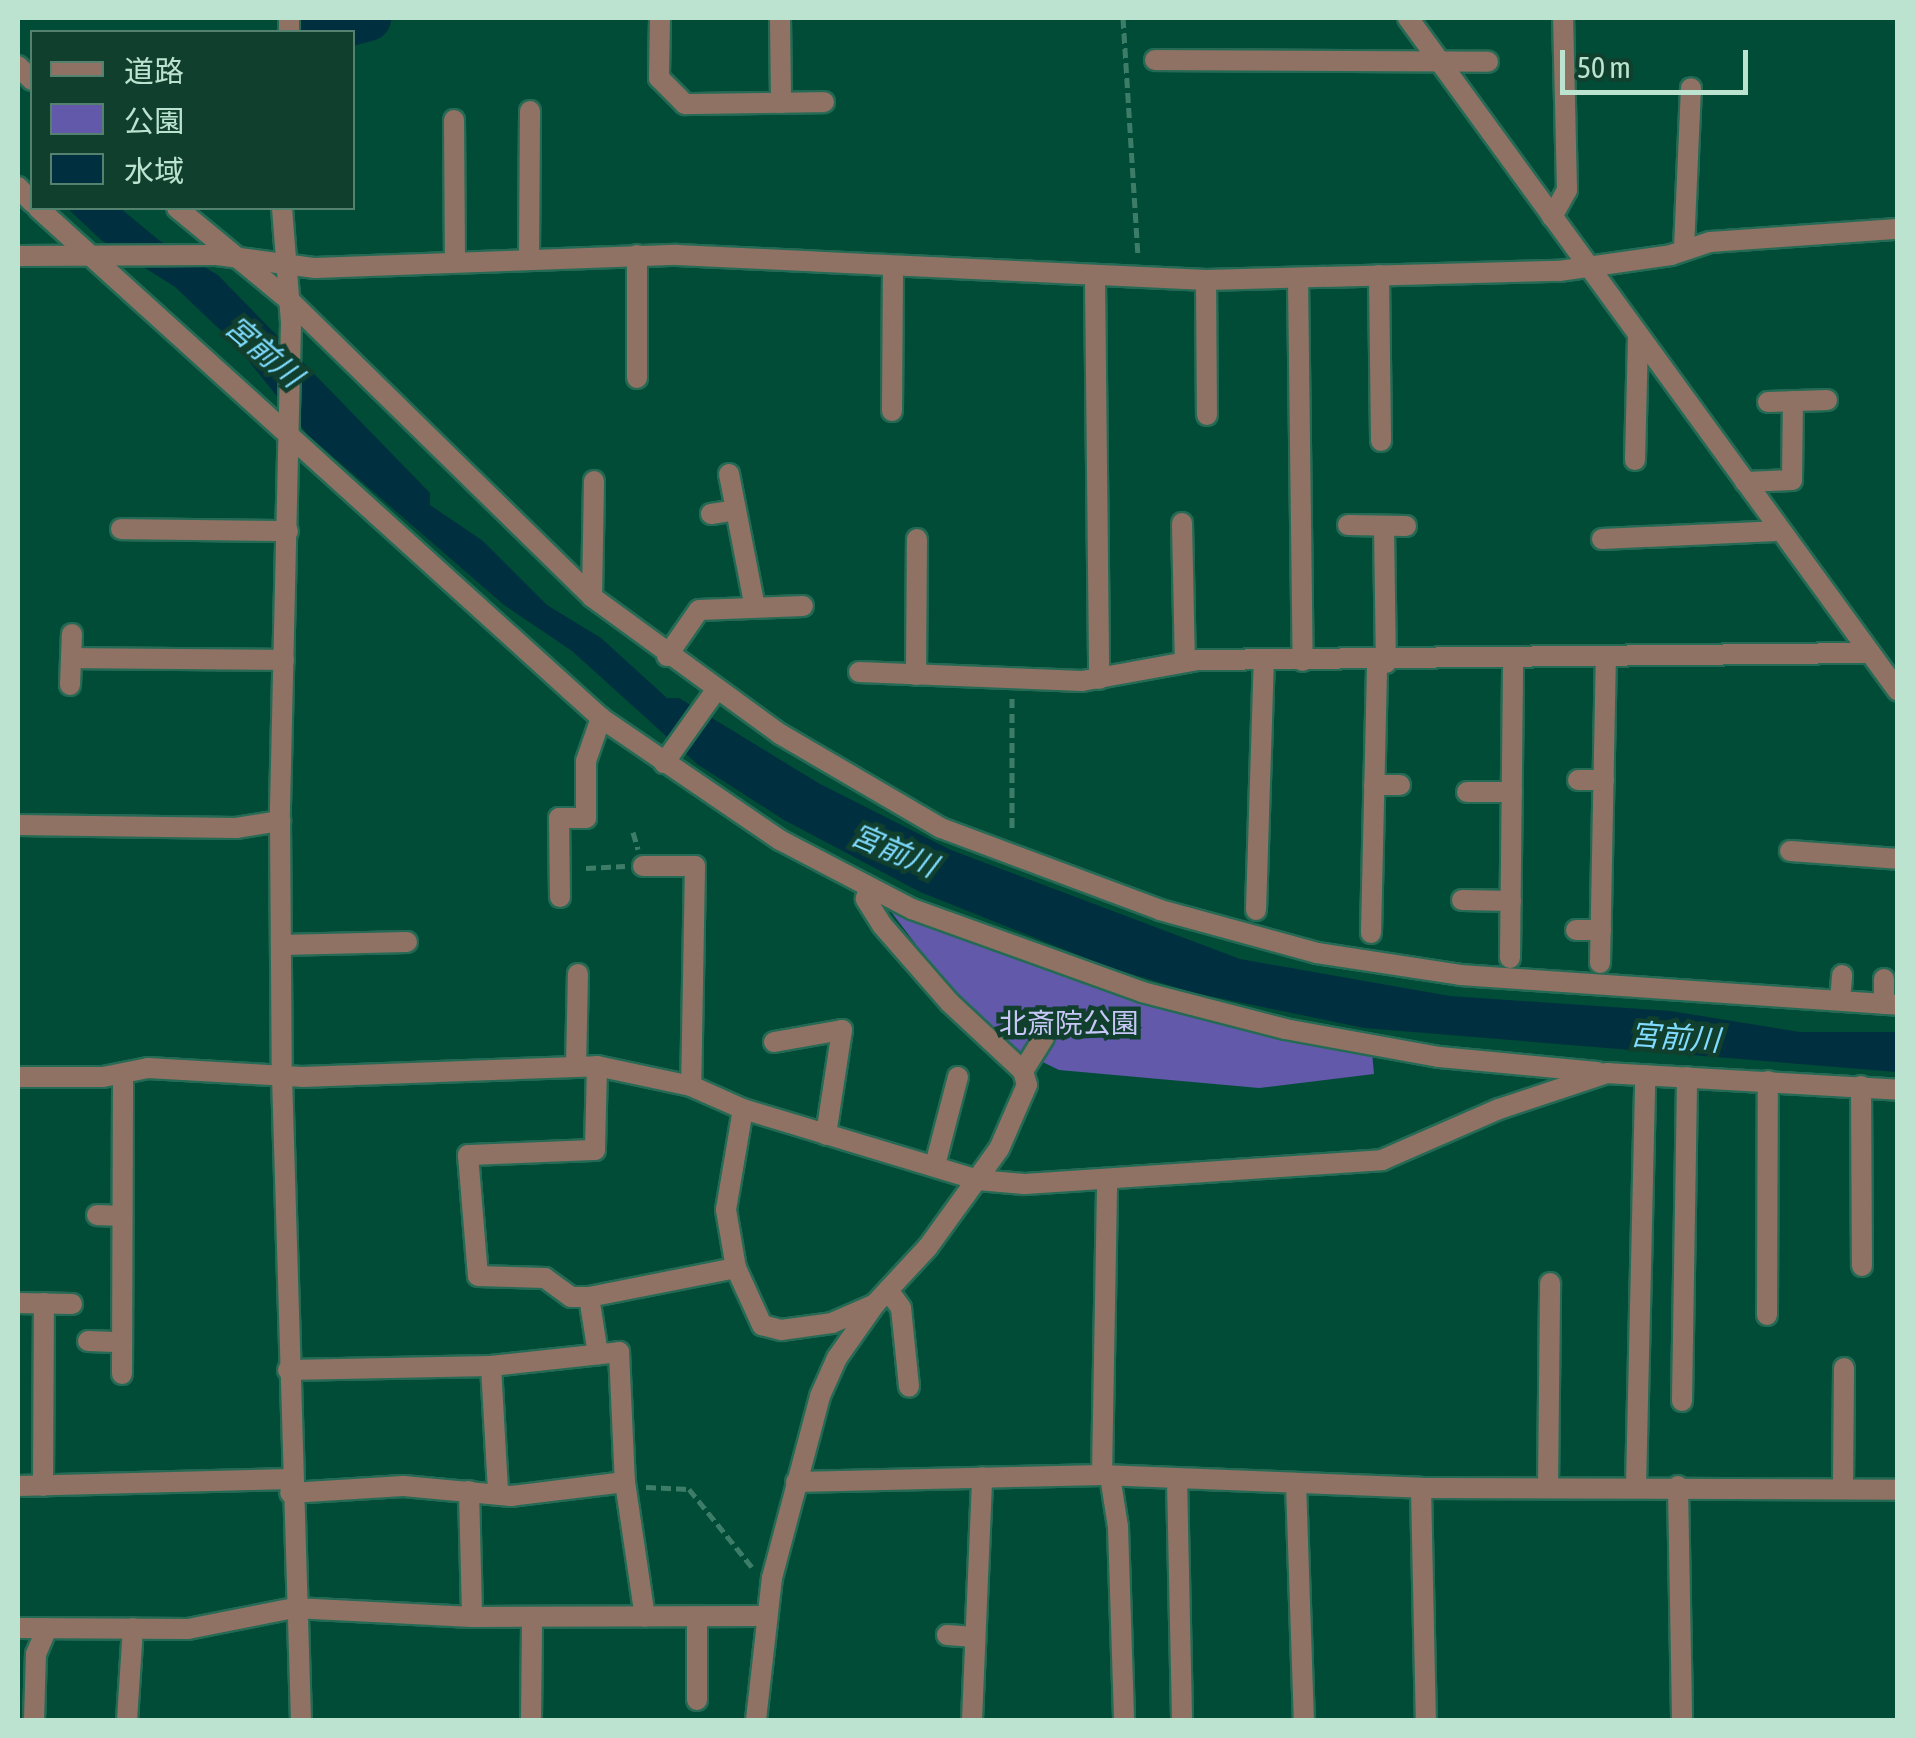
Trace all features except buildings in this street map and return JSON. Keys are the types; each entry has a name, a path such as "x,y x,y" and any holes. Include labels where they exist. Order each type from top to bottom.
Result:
{"street":[{"path":"660,18 660,78 684,104 824,102"},
{"path":"780,18 781,102"},
{"path":"1408,18 1744,482 1882,661 1898,691"},
{"path":"1552,216 1566,190 1563,18"},
{"path":"1154,60 1488,62"},
{"path":"1684,248 1691,88"},
{"path":"529,258 530,110"},
{"path":"454,120 455,261"},
{"path":"40,210 290,428 600,718 668,758 780,840 869,887 1024,954 1285,1029 1439,1057 1607,1073 1898,1090"},
{"path":"180,210 290,300 592,598 713,694 910,810 1012,857 1160,910 1311,952 1460,974 1891,1004 1884,979"},
{"path":"282,210 291,323 280,821 282,1076 290,1486 302,1720"},
{"path":"18,256 217,255 286,264 637,256 808,260 1095,278 1206,280 1590,268 1684,248 1898,229"},
{"path":"637,256 638,378"},
{"path":"892,266 892,411"},
{"path":"1380,276 1382,441"},
{"path":"1095,278 1098,679"},
{"path":"1298,278 1303,661"},
{"path":"1206,280 1207,415"},
{"path":"1635,460 1638,336"},
{"path":"1768,402 1827,400"},
{"path":"1744,482 1792,480 1793,401"},
{"path":"1612,438 1636,438"},
{"path":"730,474 755,608"},
{"path":"592,598 594,480"},
{"path":"711,514 736,510"},
{"path":"1182,523 1184,662"},
{"path":"1348,525 1406,526"},
{"path":"1371,933 1384,526"},
{"path":"121,528 288,531"},
{"path":"1602,540 1781,532"},
{"path":"916,675 917,540"},
{"path":"667,656 700,610 803,606"},
{"path":"70,685 72,634"},
{"path":"71,658 284,660"},
{"path":"1600,963 1606,659"},
{"path":"1510,958 1513,660"},
{"path":"1256,910 1264,661"},
{"path":"860,672 1012,680 1098,679 1184,662 1882,661"},
{"path":"668,758 713,694"},
{"path":"560,897 560,818 586,818 586,761 600,718"},
{"path":"1578,780 1604,780"},
{"path":"1374,785 1400,785"},
{"path":"1467,792 1512,792"},
{"path":"18,824 236,828 280,821"},
{"path":"1790,850 1898,859"},
{"path":"643,866 695,866 691,1086"},
{"path":"869,887 866,899 882,925 950,1002 1023,1070"},
{"path":"1462,900 1511,902"},
{"path":"1371,908 1393,908"},
{"path":"1311,952 1312,927"},
{"path":"1576,930 1601,930"},
{"path":"281,945 407,942"},
{"path":"576,1067 578,974"},
{"path":"1840,1000 1842,974"},
{"path":"774,1042 842,1030 826,1135"},
{"path":"756,1720 772,1578 796,1482 837,1358 978,1180 1024,1098 1023,1070 1044,1037"},
{"path":"18,1077 123,1074 148,1068 282,1076 598,1066 691,1086 744,1110 935,1164 978,1180 1107,1179 1382,1160 1499,1109 1607,1073"},
{"path":"598,1066 595,1150 468,1155 478,1276 545,1278 570,1297 590,1297 736,1268"},
{"path":"122,1374 123,1074"},
{"path":"1636,1486 1645,1075"},
{"path":"935,1164 958,1077"},
{"path":"1682,1401 1687,1077"},
{"path":"1766,1315 1768,1082"},
{"path":"1861,1086 1862,1266"},
{"path":"744,1110 726,1183 736,1268 762,1325 781,1330 832,1323 882,1297"},
{"path":"1107,1179 1106,1476 1118,1527 1124,1720"},
{"path":"97,1216 122,1216"},
{"path":"1548,1487 1550,1283"},
{"path":"590,1297 598,1354"},
{"path":"882,1297 900,1308 908,1387"},
{"path":"18,1303 72,1304"},
{"path":"43,1486 44,1303"},
{"path":"88,1341 122,1342"},
{"path":"288,1370 492,1366 619,1352 626,1484 645,1617"},
{"path":"492,1366 498,1493"},
{"path":"1843,1486 1844,1368"},
{"path":"796,1482 1106,1476 1420,1488 1843,1486 1898,1490"},
{"path":"972,1720 982,1477"},
{"path":"1176,1478 1182,1720"},
{"path":"1296,1483 1304,1720"},
{"path":"18,1486 403,1486 498,1493 626,1484"},
{"path":"1678,1486 1682,1720"},
{"path":"1420,1488 1426,1720"},
{"path":"469,1491 472,1617"},
{"path":"18,1628 223,1625 294,1608 472,1617 766,1616"},
{"path":"531,1720 532,1617"},
{"path":"697,1617 698,1700"},
{"path":"34,1720 36,1654 47,1628"},
{"path":"127,1720 132,1628"},
{"path":"946,1635 976,1637"}],"path":[{"path":"1122,18 1139,280"},
{"path":"1012,680 1012,857"},
{"path":"626,1484 689,1488 743,1559 772,1578"}],"green space":[{"name":"北斎院公園","path":"889,909 1092,983 1372,1052 1374,1074 1259,1088 1059,1070 1020,1051 958,1000"}],"water":[{"name":"宮前川","path":"69,210 122,210 160,241 218,275 430,493 430,505 483,541 547,605 601,638 667,698 679,698 820,784 951,850 1240,959 1450,996 1671,1011 1800,1032 1897,1032 1897,1072 1364,1028 1195,993 1108,967 920,892 784,820 697,764 572,651 504,605 308,435 235,344 175,287 101,240"}],"waterway":[{"name":"宮前川","path":"323,30 368,18"}]}
